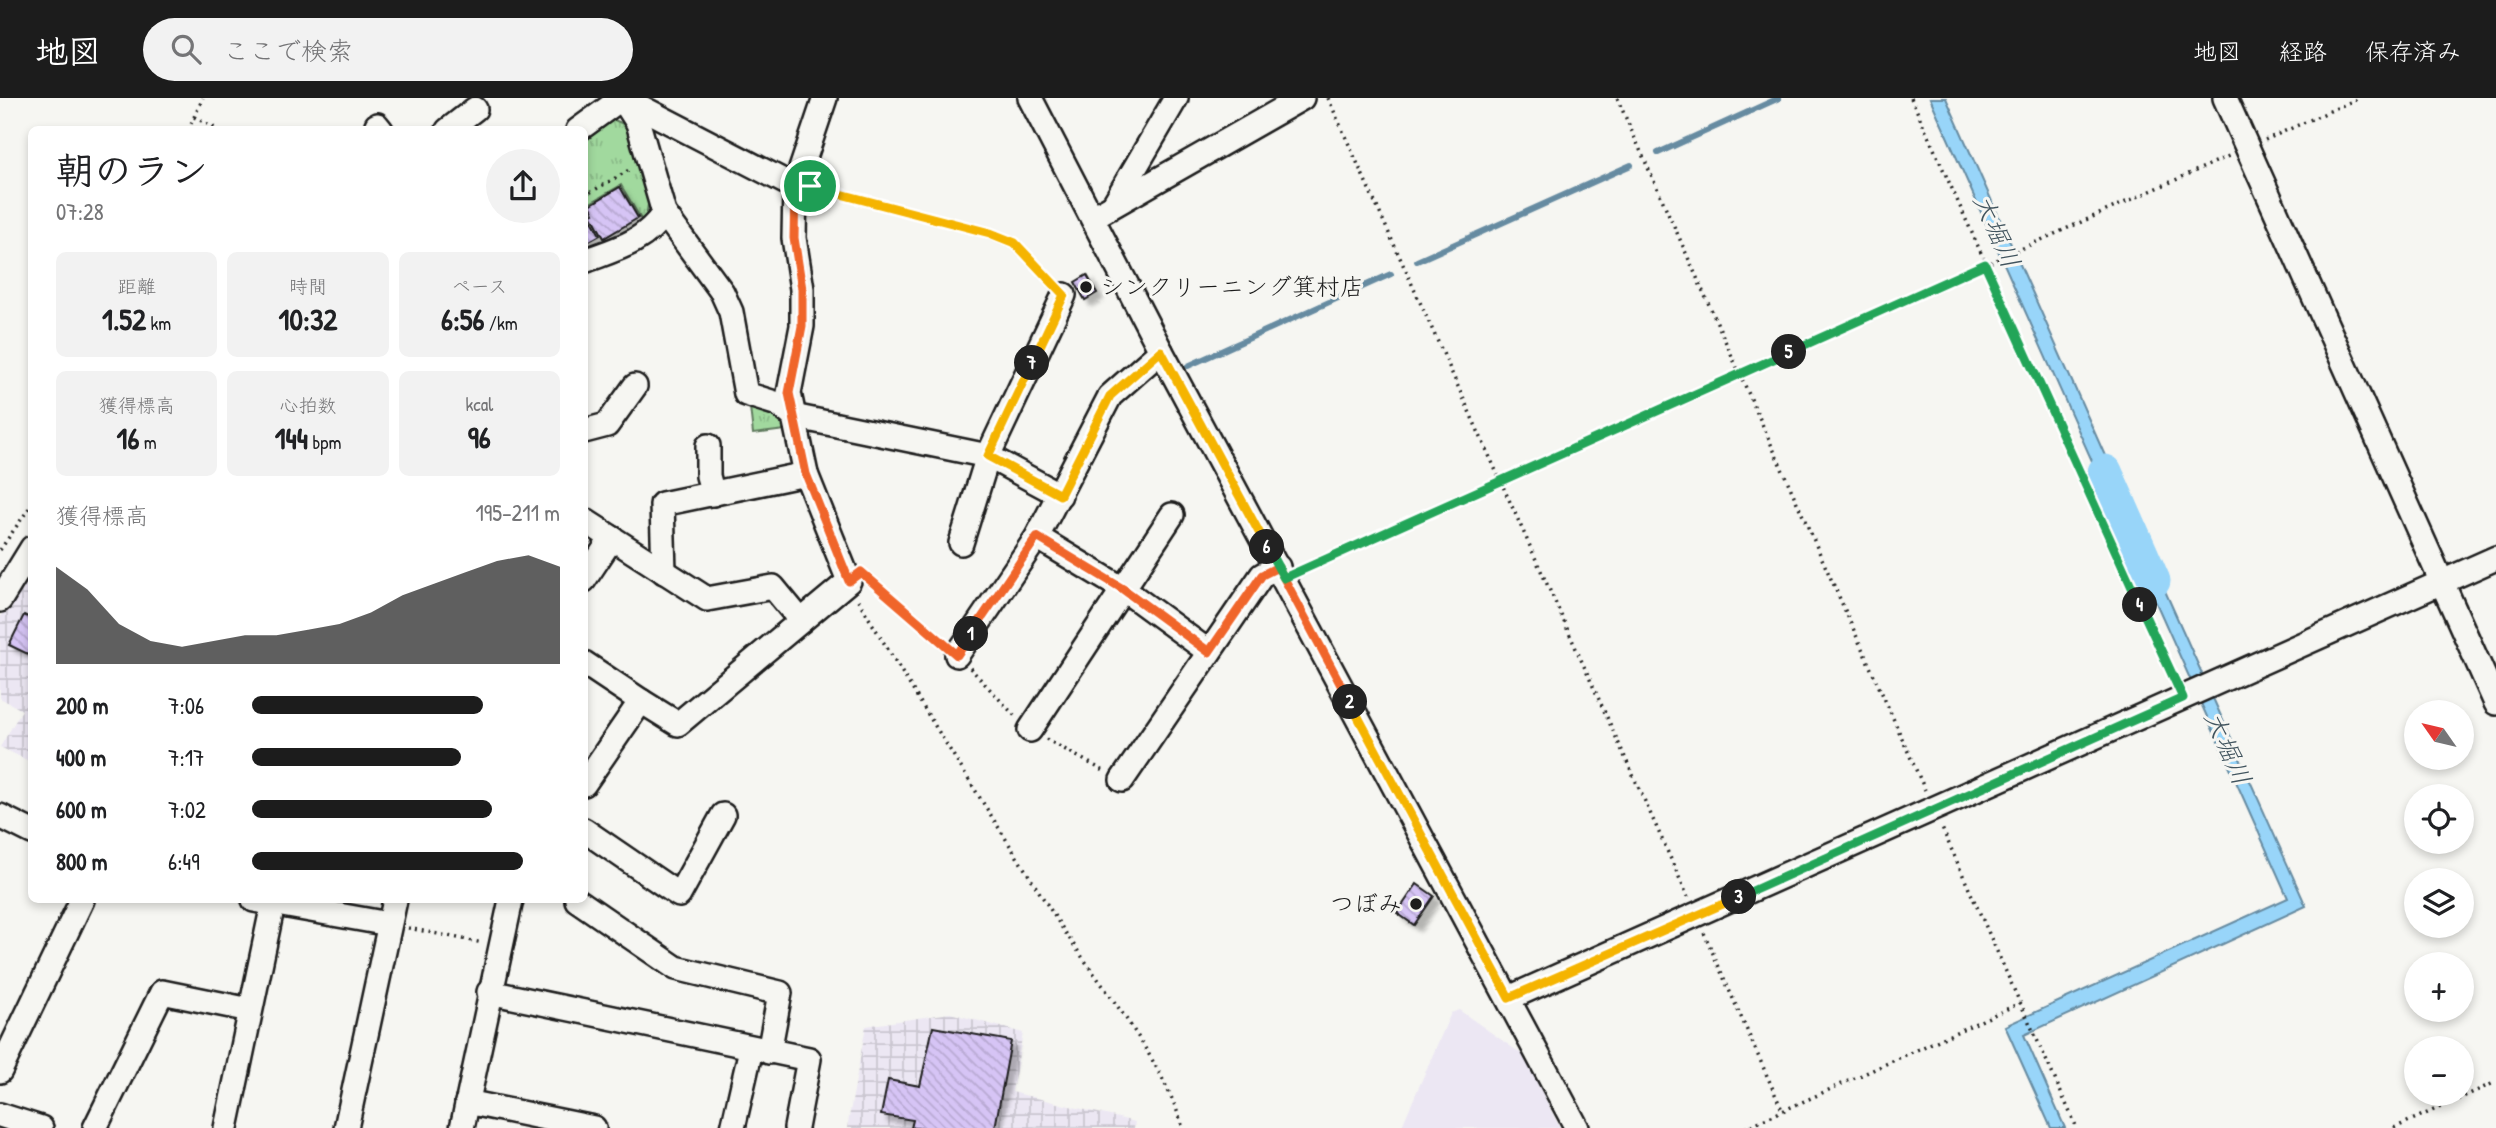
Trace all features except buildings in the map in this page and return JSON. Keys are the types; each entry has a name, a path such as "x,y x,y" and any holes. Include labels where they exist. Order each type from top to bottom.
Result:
{"street":[{"path":"584,126 622,98"},
{"path":"622,98 638,123 664,214 722,292 732,312 746,394 778,404 793,416 988,456 1060,495"},
{"path":"622,98 795,187"},
{"path":"588,666 678,724 849,581 806,474 789,393 802,326 802,289 794,238 795,187 825,98"},
{"path":"1030,98 1103,212 1161,351 1577,1128"},
{"path":"1103,212 1176,98"},
{"path":"1103,212 1301,98"},
{"path":"2225,98 2496,703"},
{"path":"452,126 475,109"},
{"path":"588,260 636,242 654,227 664,214"},
{"path":"961,543 988,456 1064,295"},
{"path":"957,655 1037,537 1110,396 1161,351"},
{"path":"588,430 607,425 635,386"},
{"path":"709,446 708,476 713,494"},
{"path":"664,572 662,504 806,474"},
{"path":"1030,730 1172,515"},
{"path":"588,523 707,599 773,587 801,621"},
{"path":"1037,537 1123,589 1209,652"},
{"path":"588,574 612,538"},
{"path":"0,600 28,554"},
{"path":"1509,998 1936,815 2183,698 2496,558"},
{"path":"1122,780 1262,575 1281,572"},
{"path":"588,778 641,701"},
{"path":"588,833 679,895 723,815"},
{"path":"0,816 28,829"},
{"path":"0,1071 81,903"},
{"path":"226,1128 250,1010 264,903"},
{"path":"270,903 389,924"},
{"path":"346,1128 394,903"},
{"path":"461,1128 510,903"},
{"path":"581,903 676,968 780,993 733,1128"},
{"path":"95,1128 162,992 250,1010"},
{"path":"489,992 810,1059 796,1128"},
{"path":"467,1102 594,1128"},
{"path":"0,1115 41,1128"}],"path":[{"path":"190,126 203,98"},
{"path":"1328,98 1783,1112"},
{"path":"1617,98 2077,1128"},
{"path":"1911,98 2183,698"},
{"path":"1281,572 1500,482 2359,98"},
{"path":"194,117 211,126"},
{"path":"588,194 633,168 635,175 652,169"},
{"path":"795,187 810,186 990,233 1015,243 1064,295"},
{"path":"0,550 28,510"},
{"path":"1122,780 1030,730 957,655 861,572 849,581 978,800 1100,979 1172,1094 1183,1128"},
{"path":"389,924 500,946"},
{"path":"1745,1128 2020,1003"},
{"path":"2394,1128 2496,1082"}],"shaded area":[{"path":"28,571 28,761 0,747 22,710 0,698 0,617"},
{"path":"1459,1010 1523,1055 1560,1128 1401,1128 1451,1013"},
{"path":"950,1013 1023,1033 1012,1092 1135,1122 1134,1128 847,1128 866,1026"}],"green space":[{"path":"610,118 628,126 648,187 649,199 643,223 621,185 588,204 588,135"},
{"path":"750,407 785,421 786,430 753,434"}],"water":[{"path":"1930,98 1946,98 2130,512 2117,517"},
{"path":"2140,535 2306,906 2024,1035 2065,1128 2051,1128 2005,1026 2288,898 2128,540"}],"waterway":[{"path":"1658,153 1779,98"},
{"path":"1417,261 1631,165"},
{"path":"1188,366 1391,274"},
{"name":"大堀川","path":"2105,472 2153,581"}],"place":[{"name":"シンクリーニング箕村店","path":"1086,287"},
{"name":"つぼみ","path":"1416,904"}],"route":[{"path":"810,186 990,233 1015,243 1064,295 988,456 1060,495 1110,396 1161,351 1284,578 1985,264 2183,698 1509,998 1278,567 1262,575 1209,652 1123,589 1037,537 957,655 861,572 849,581 806,474 789,393 802,326 802,289 794,238 795,187 810,186"}]}
